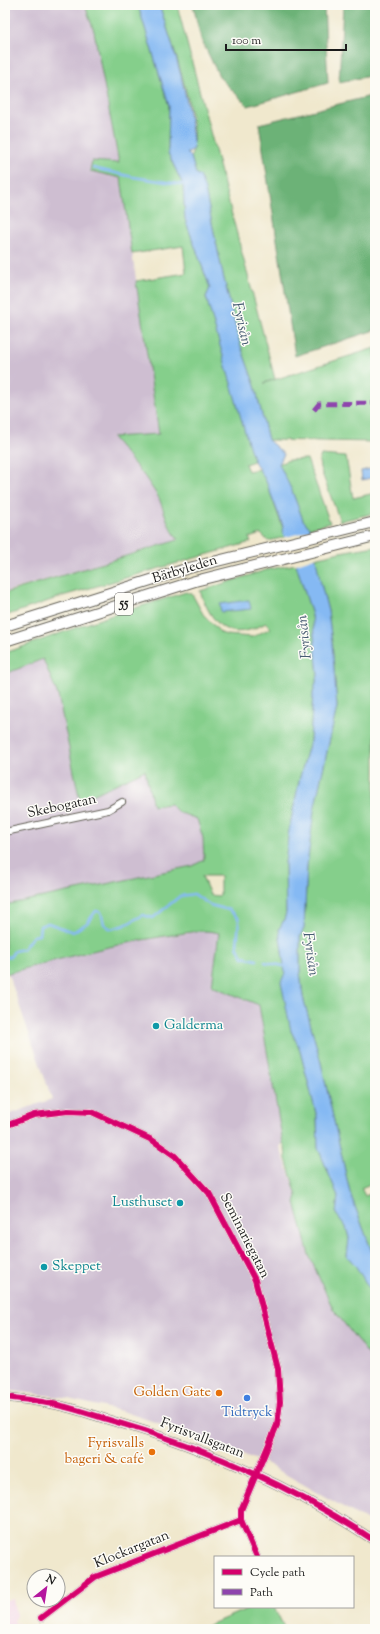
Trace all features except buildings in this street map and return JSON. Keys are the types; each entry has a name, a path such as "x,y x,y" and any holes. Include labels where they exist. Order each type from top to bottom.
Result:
{"main road":[{"name":"Bärbyleden","path":"5,626 189,568 240,554 373,522"},
{"name":"Bärbyleden","path":"5,641 195,581 374,536"}],"street":[{"name":"Skebogatan","path":"5,832 108,810 122,802"},
{"name":"Seminariegatan","path":"5,1126 34,1115 68,1111 92,1112 152,1140 175,1156 209,1193 255,1280 278,1369 280,1402 277,1426 241,1510 241,1520"},
{"name":"Fyrisvallsgatan","path":"5,1397 52,1404 145,1430 204,1451 257,1474 342,1520 375,1541"},
{"path":"241,1520 257,1556"},
{"name":"Klockargatan","path":"41,1618 95,1577 241,1520"}],"shaded area":[{"path":"5,5 85,5 94,31 120,171 159,435 112,437 145,477 159,498 169,525 178,540 5,592"},
{"path":"43,659 58,695 80,800 145,770 197,756 215,861 5,905 5,674"},
{"path":"201,931 219,933 259,1005 283,1143 280,1147 333,1309 375,1363 375,1525 262,1461 245,1456 202,1438 125,1412 60,1397 5,1390 5,1116 52,1099 8,973 75,954 149,939"},
{"path":"13,1599 16,1615 14,1620 15,1624 18,1623 19,1629 5,1629 5,1600"}],"green space":[{"path":"85,5 138,5 169,106 168,153 183,185 185,219 210,288 206,297 254,461 245,464 248,471 259,469 266,481 286,537 268,541 261,534 249,538 251,542 66,595 5,616 5,593 178,540 169,525 159,498 145,477 112,437 159,434 136,281 186,273 183,246 132,254 121,178 90,171 92,161 119,163 94,31"},
{"path":"159,5 177,5 275,379 264,383 375,348 375,442 268,440 255,386 240,344 223,275 205,190 196,174 191,157 194,143 193,125 189,104 184,82"},
{"path":"193,5 324,5 328,83 248,106 220,78 201,39"},
{"path":"343,5 375,5 375,75 339,82"},
{"path":"375,95 375,330 295,356 259,124"},
{"path":"321,455 346,457 353,498 375,493 375,513 340,521 320,468 319,461"},
{"path":"307,459 330,523 310,528 303,520 292,491 278,464 289,460"},
{"path":"375,546 375,1182 361,1188 365,1196 375,1192 375,1260 350,1193 321,1063 303,997 300,972 300,937 304,928 307,866 314,810 337,707 328,611 314,558"},
{"path":"296,564 312,615 318,675 313,693 310,741 300,777 289,830 285,863 286,913 279,929 291,1031 299,1047 317,1117 318,1148 338,1196 336,1214 346,1227 349,1238 347,1256 358,1268 369,1287 375,1307 375,1363 333,1309 309,1255 295,1202 297,1196 286,1159 259,1005 212,986 219,933 199,931 124,944 5,974 5,905 192,866 204,860 203,838 197,819 178,812 170,804 153,806 145,770 80,801 58,695 43,659 5,674 5,653 100,619 186,592 192,594 203,614 221,633 227,635 252,637 271,628 266,623 242,632 224,628 211,614 200,591 266,570","holes":["202,876 220,876 220,896 210,895"]},
{"path":"249,1608 274,1608 285,1629 200,1629"}],"water":[{"path":"138,5 159,5 171,40 181,76 192,130 194,149 187,153 191,157 196,174 200,176 205,190 223,275 240,344 255,386 268,440 284,454 279,464 292,491 303,520 310,528 320,580 328,611 337,707 314,810 307,866 304,928 300,937 300,972 303,997 321,1063 350,1193 375,1260 375,1310 372,1293 355,1265 347,1256 349,1238 346,1227 336,1214 338,1196 318,1148 317,1117 299,1047 291,1031 281,982 285,973 279,929 286,913 285,863 289,830 300,777 310,741 313,693 318,675 312,615 296,564 282,531 283,526 266,481 254,461 249,446 206,297 210,288 185,219 183,185 168,153 169,106"},
{"path":"375,468 375,477 362,480 361,471"},
{"path":"249,600 251,609 221,612 220,604"}],"pier":[{"path":"312,530 317,557 294,565 282,538"}],"waterway":[{"path":"93,168 133,177 186,185"},
{"path":"5,958 11,956 14,951 23,949 33,936 39,935 40,926 48,923 73,932 87,923 96,911 101,912 104,924 111,929 125,925 143,915 153,918 180,896 194,894 210,905 229,910 239,919 237,946 243,957 257,960"},
{"path":"265,962 288,967"}],"marked path":[{"path":"314,410 319,404 375,403"}],"cycle path":[{"path":"5,1126 34,1115 68,1111 92,1112 152,1140 175,1156 209,1193 255,1280 278,1369 280,1402 277,1425 241,1510 241,1520 257,1556"},
{"path":"5,1397 54,1404 69,1408 141,1430 211,1455 278,1485 344,1521 375,1541"},
{"path":"41,1618 95,1577 241,1520"}],"place":[{"name":"Galderma","path":"156,1026"},
{"name":"Lusthuset","path":"180,1203"},
{"name":"Skeppet","path":"44,1267"},
{"name":"Golden Gate","path":"219,1393"},
{"name":"Tidtryck","path":"247,1398"},
{"name":"Fyrisvalls bageri & café","path":"152,1452"}],"water label":[{"name":"Fyrisån","path":"241,324"},
{"name":"Fyrisån","path":"305,637"},
{"name":"Fyrisån","path":"310,954"}]}
